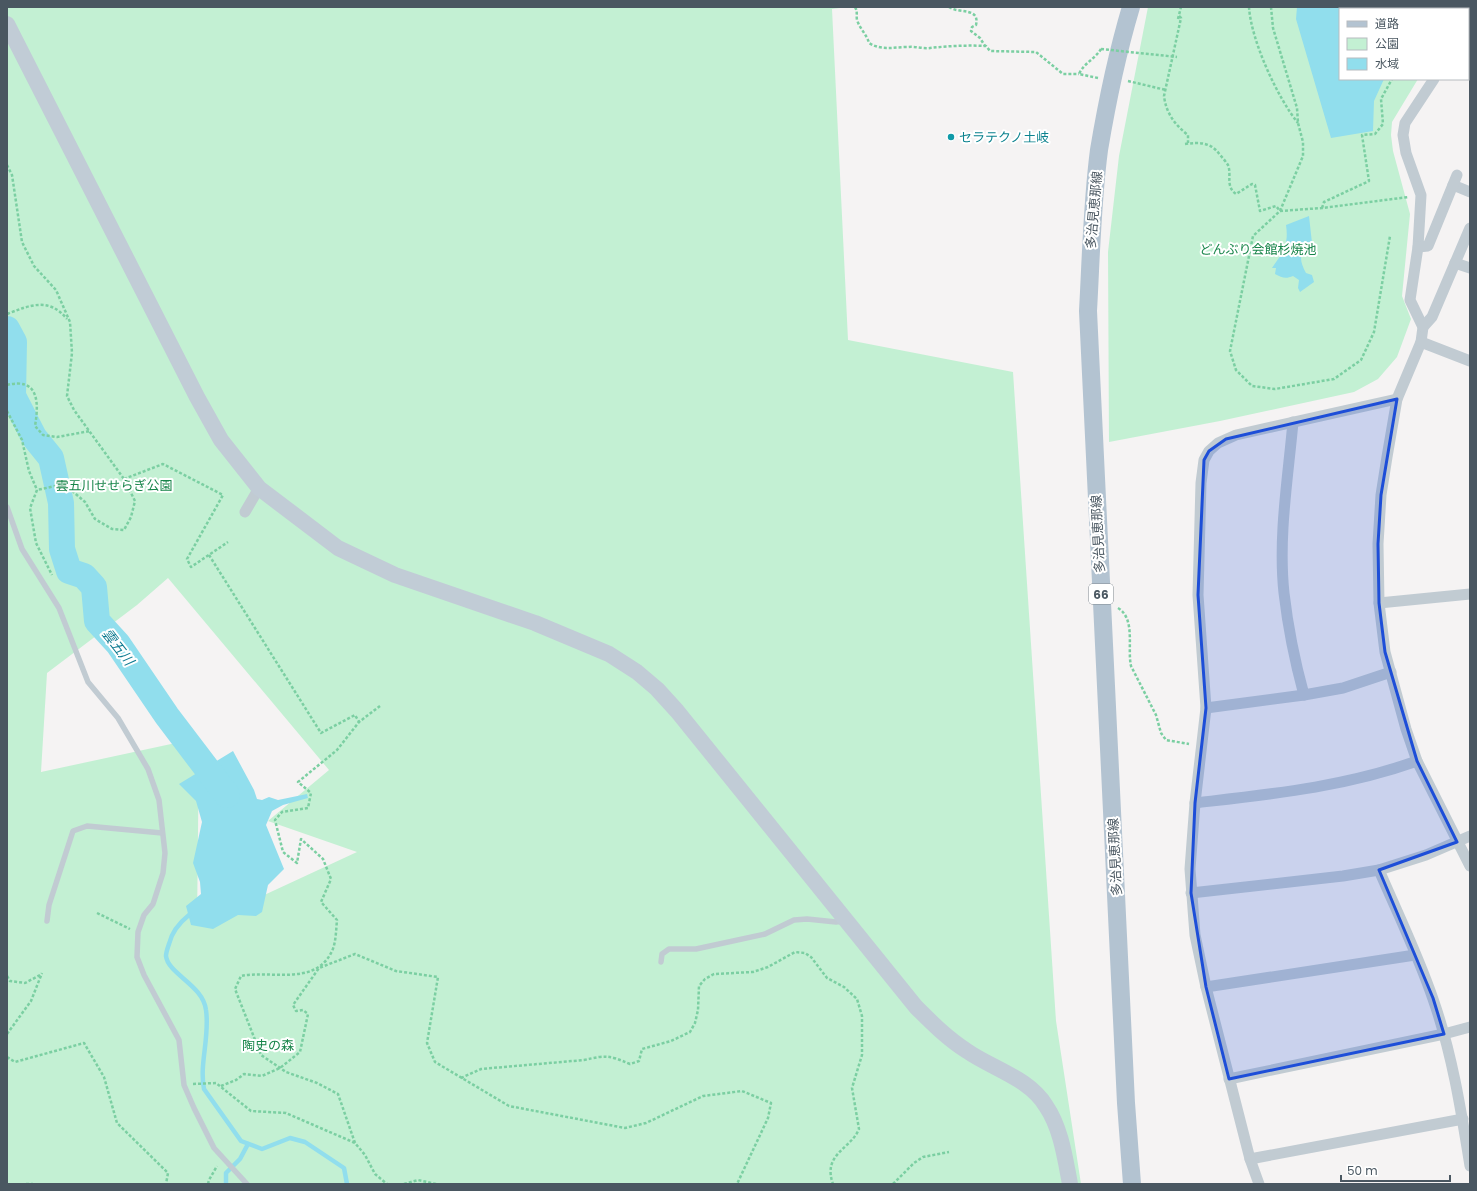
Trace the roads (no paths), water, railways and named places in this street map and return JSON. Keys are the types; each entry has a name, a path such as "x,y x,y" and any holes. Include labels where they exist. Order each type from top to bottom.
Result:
{"main road":[{"name":"多治見恵那線","path":"1131,7 1121,41 1099,151 1092,232 1088,312 1126,1095 1132,1184"}],"street":[{"path":"7,24 197,397 221,440 260,488 338,548 395,575 535,623 609,654 637,672 657,689 677,711 916,1007 937,1028 967,1051 1027,1085 1046,1105 1060,1139 1070,1184"},
{"path":"1433,80 1405,123 1404,135 1406,153 1421,195 1418,247 1410,300 1423,327 1421,342 1397,398 1381,495 1378,544 1379,603 1385,652 1417,761 1470,866"},
{"path":"1418,247 1428,246 1455,180 1470,192"},
{"path":"1423,327 1432,317 1470,228"},
{"path":"1455,263 1470,268"},
{"path":"1421,342 1470,361"},
{"path":"1259,1184 1250,1159 1206,987 1190,893 1190,869 1195,803 1206,708 1198,595 1201,483 1204,460 1209,451 1226,438 1397,398"},
{"path":"1293,422 1285,507 1283,559 1284,593 1294,657 1304,696"},
{"path":"245,512 260,488"},
{"path":"1379,603 1470,594"},
{"path":"1206,708 1304,696 1343,688 1391,672"},
{"path":"1195,803 1315,789 1384,773 1417,761"},
{"path":"1190,893 1343,876 1379,870 1426,855 1470,836"},
{"path":"1379,870 1433,998 1444,1034 1463,1119 1470,1166"},
{"path":"1206,987 1415,955"},
{"path":"1229,1079 1444,1034 1470,1027"},
{"path":"1250,1159 1463,1119"}],"lane":[{"path":"7,507 22,549 60,608 88,682 118,718 148,769 159,800 165,854 163,873 153,904 144,915 138,932 137,957 144,975 179,1040 184,1085 214,1148 223,1160 246,1184"},
{"path":"47,921 49,905 73,831 87,826 162,833"},
{"path":"661,962 662,954 669,949 696,949 758,936 794,920 807,919 836,922 846,920"}],"water":[{"path":"1297,7 1442,7 1339,8 1339,80 1384,80 1374,101 1373,131 1331,138 1296,19"},
{"path":"1309,216 1312,243 1307,246 1302,253 1301,260 1306,273 1312,275 1314,282 1300,292 1298,288 1299,280 1293,276 1284,278 1275,274 1276,268 1272,268 1286,243 1286,225"},
{"path":"233,751 254,790 257,799 262,800 269,797 278,800 307,794 308,798 283,805 272,811 266,825 284,869 268,885 262,912 256,916 238,915 213,929 191,925 186,906 201,894 200,882 193,863 202,822 196,801 179,784"}],"waterway":[{"name":"雲五川","path":"7,329 14,342 13,396 34,437 51,458 61,503 62,549 69,571 84,576 94,587 97,621 118,644 167,716 227,795"},
{"path":"189,915 174,931 170,939 166,956 173,969 193,987 204,1001 207,1020 203,1070 204,1089 241,1141 262,1149 290,1138 305,1142 344,1168 347,1184"},
{"path":"226,1184 226,1173 240,1159 248,1144"}],"place":[{"name":"セラテクノ土岐","path":"951,137"}],"park label":[{"name":"どんぶり会館杉焼池","path":"1258,249"},
{"name":"雲五川せせらぎ公園","path":"114,485"},
{"name":"陶史の森","path":"268,1045"}]}
